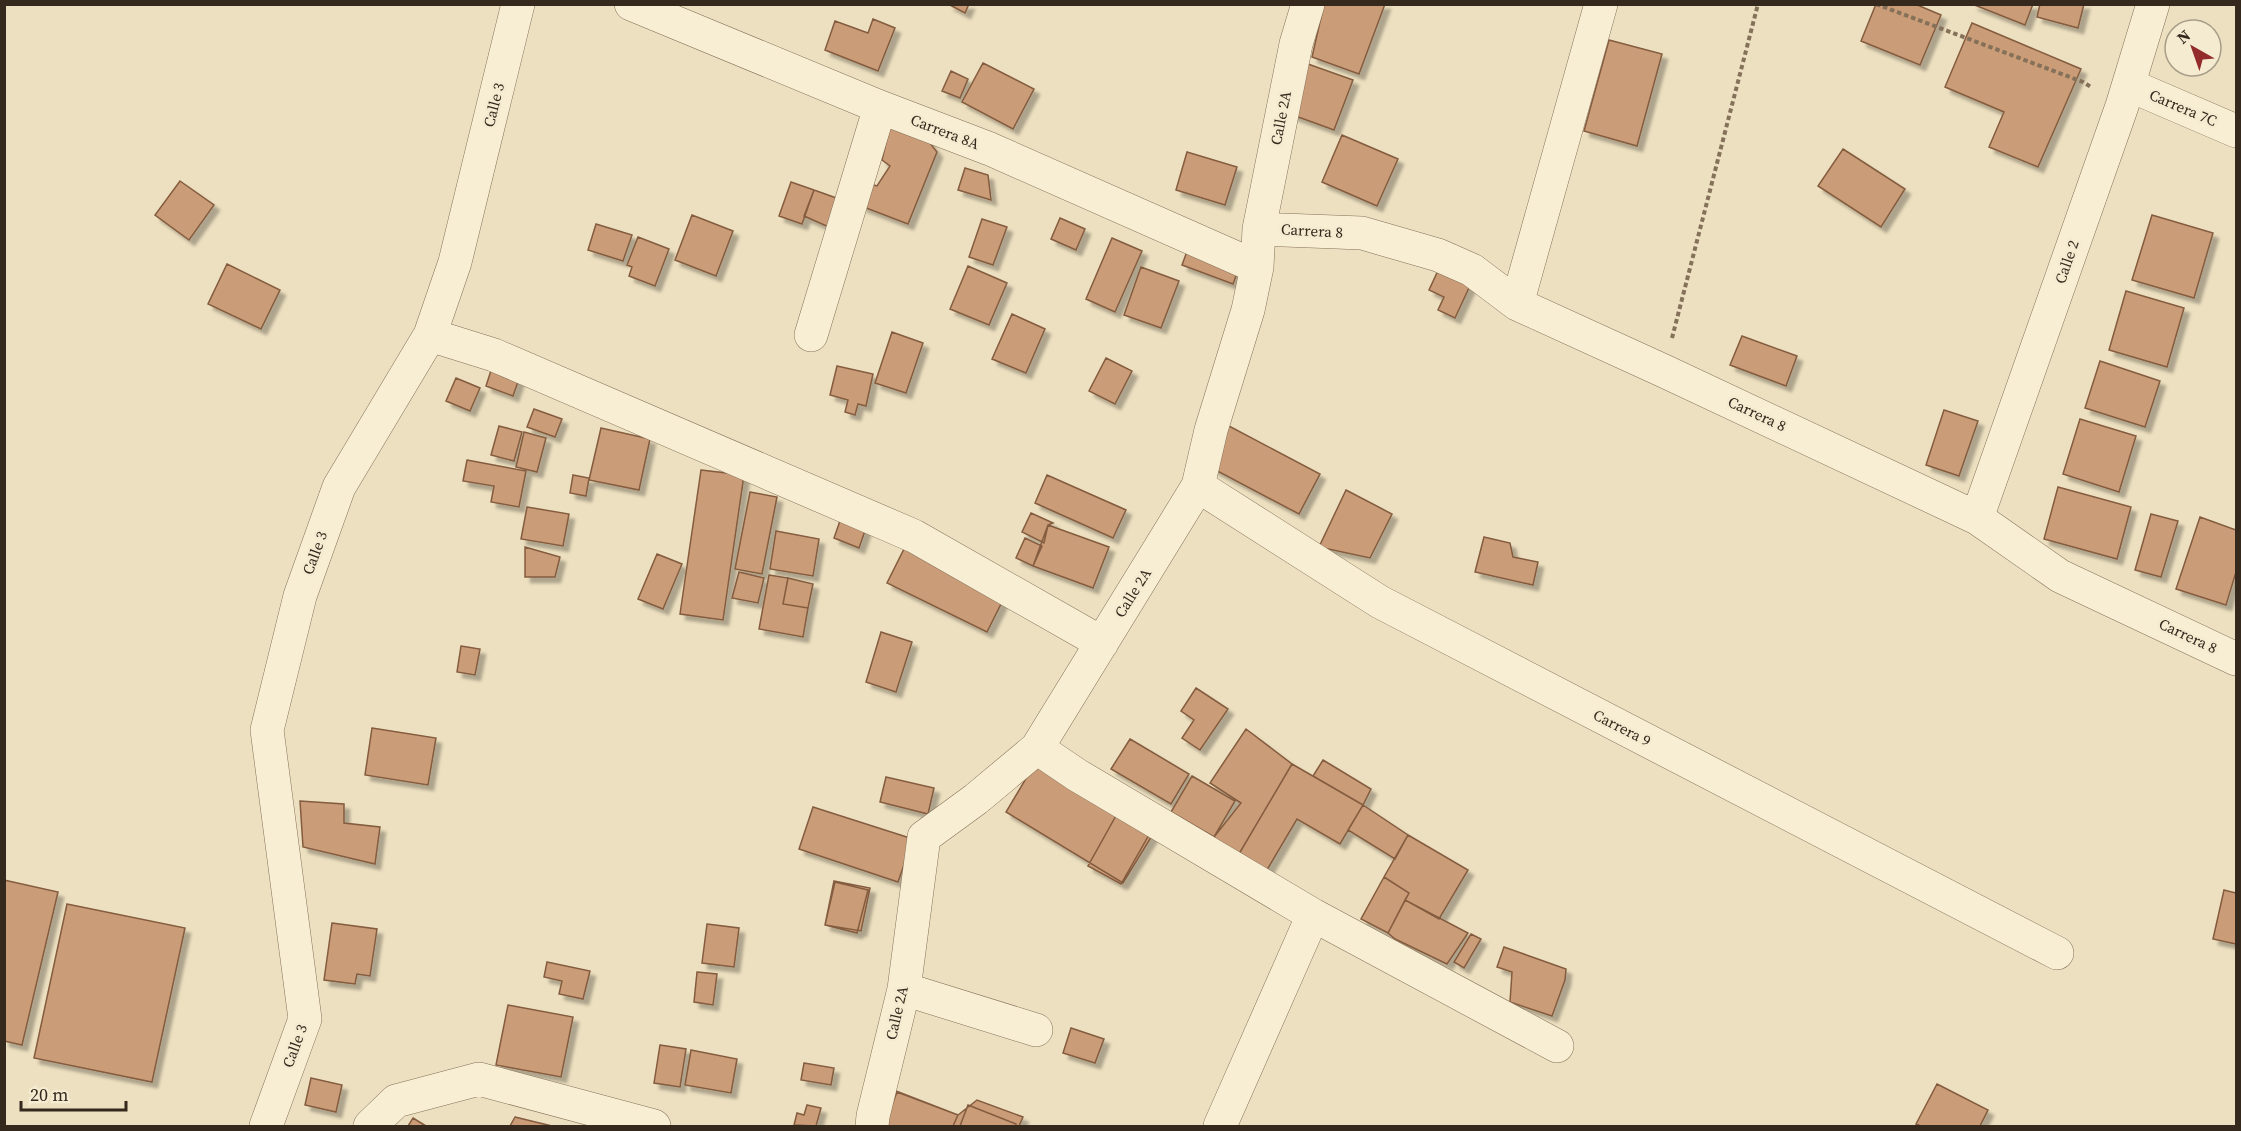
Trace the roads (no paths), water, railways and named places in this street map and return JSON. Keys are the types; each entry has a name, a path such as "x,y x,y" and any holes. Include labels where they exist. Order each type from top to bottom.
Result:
{"street":[{"name":"Calle 3","path":"266,1126 305,1019 267,730 300,596 339,487 430,335 455,261 519,4"},
{"name":"Carrera 8A","path":"631,4 880,107 990,149 1257,267"},
{"name":"Calle 2A","path":"873,1126 873,1116 904,989 924,837 976,799 1036,748 1198,486 1211,430 1248,310 1257,267 1258,229 1296,44 1308,4"},
{"path":"1517,304 1601,4"},
{"name":"Calle 2","path":"1977,518 2126,96 2152,4"},
{"name":"Carrera 7C","path":"2126,96 2236,130"},
{"path":"811,335 880,107"},
{"name":"Carrera 8","path":"1258,229 1362,233 1438,255 1472,270 1517,304 1977,518 2060,576 2236,659"},
{"path":"430,335 494,355 914,536 1102,643"},
{"name":"Carrera 9","path":"1198,486 1380,602 2056,953"},
{"path":"1036,748 1077,775 1313,915 1557,1046"},
{"path":"1220,1126 1313,915"},
{"path":"904,989 1036,1030"},
{"path":"370,1126 396,1101 479,1079 654,1126"}]}
